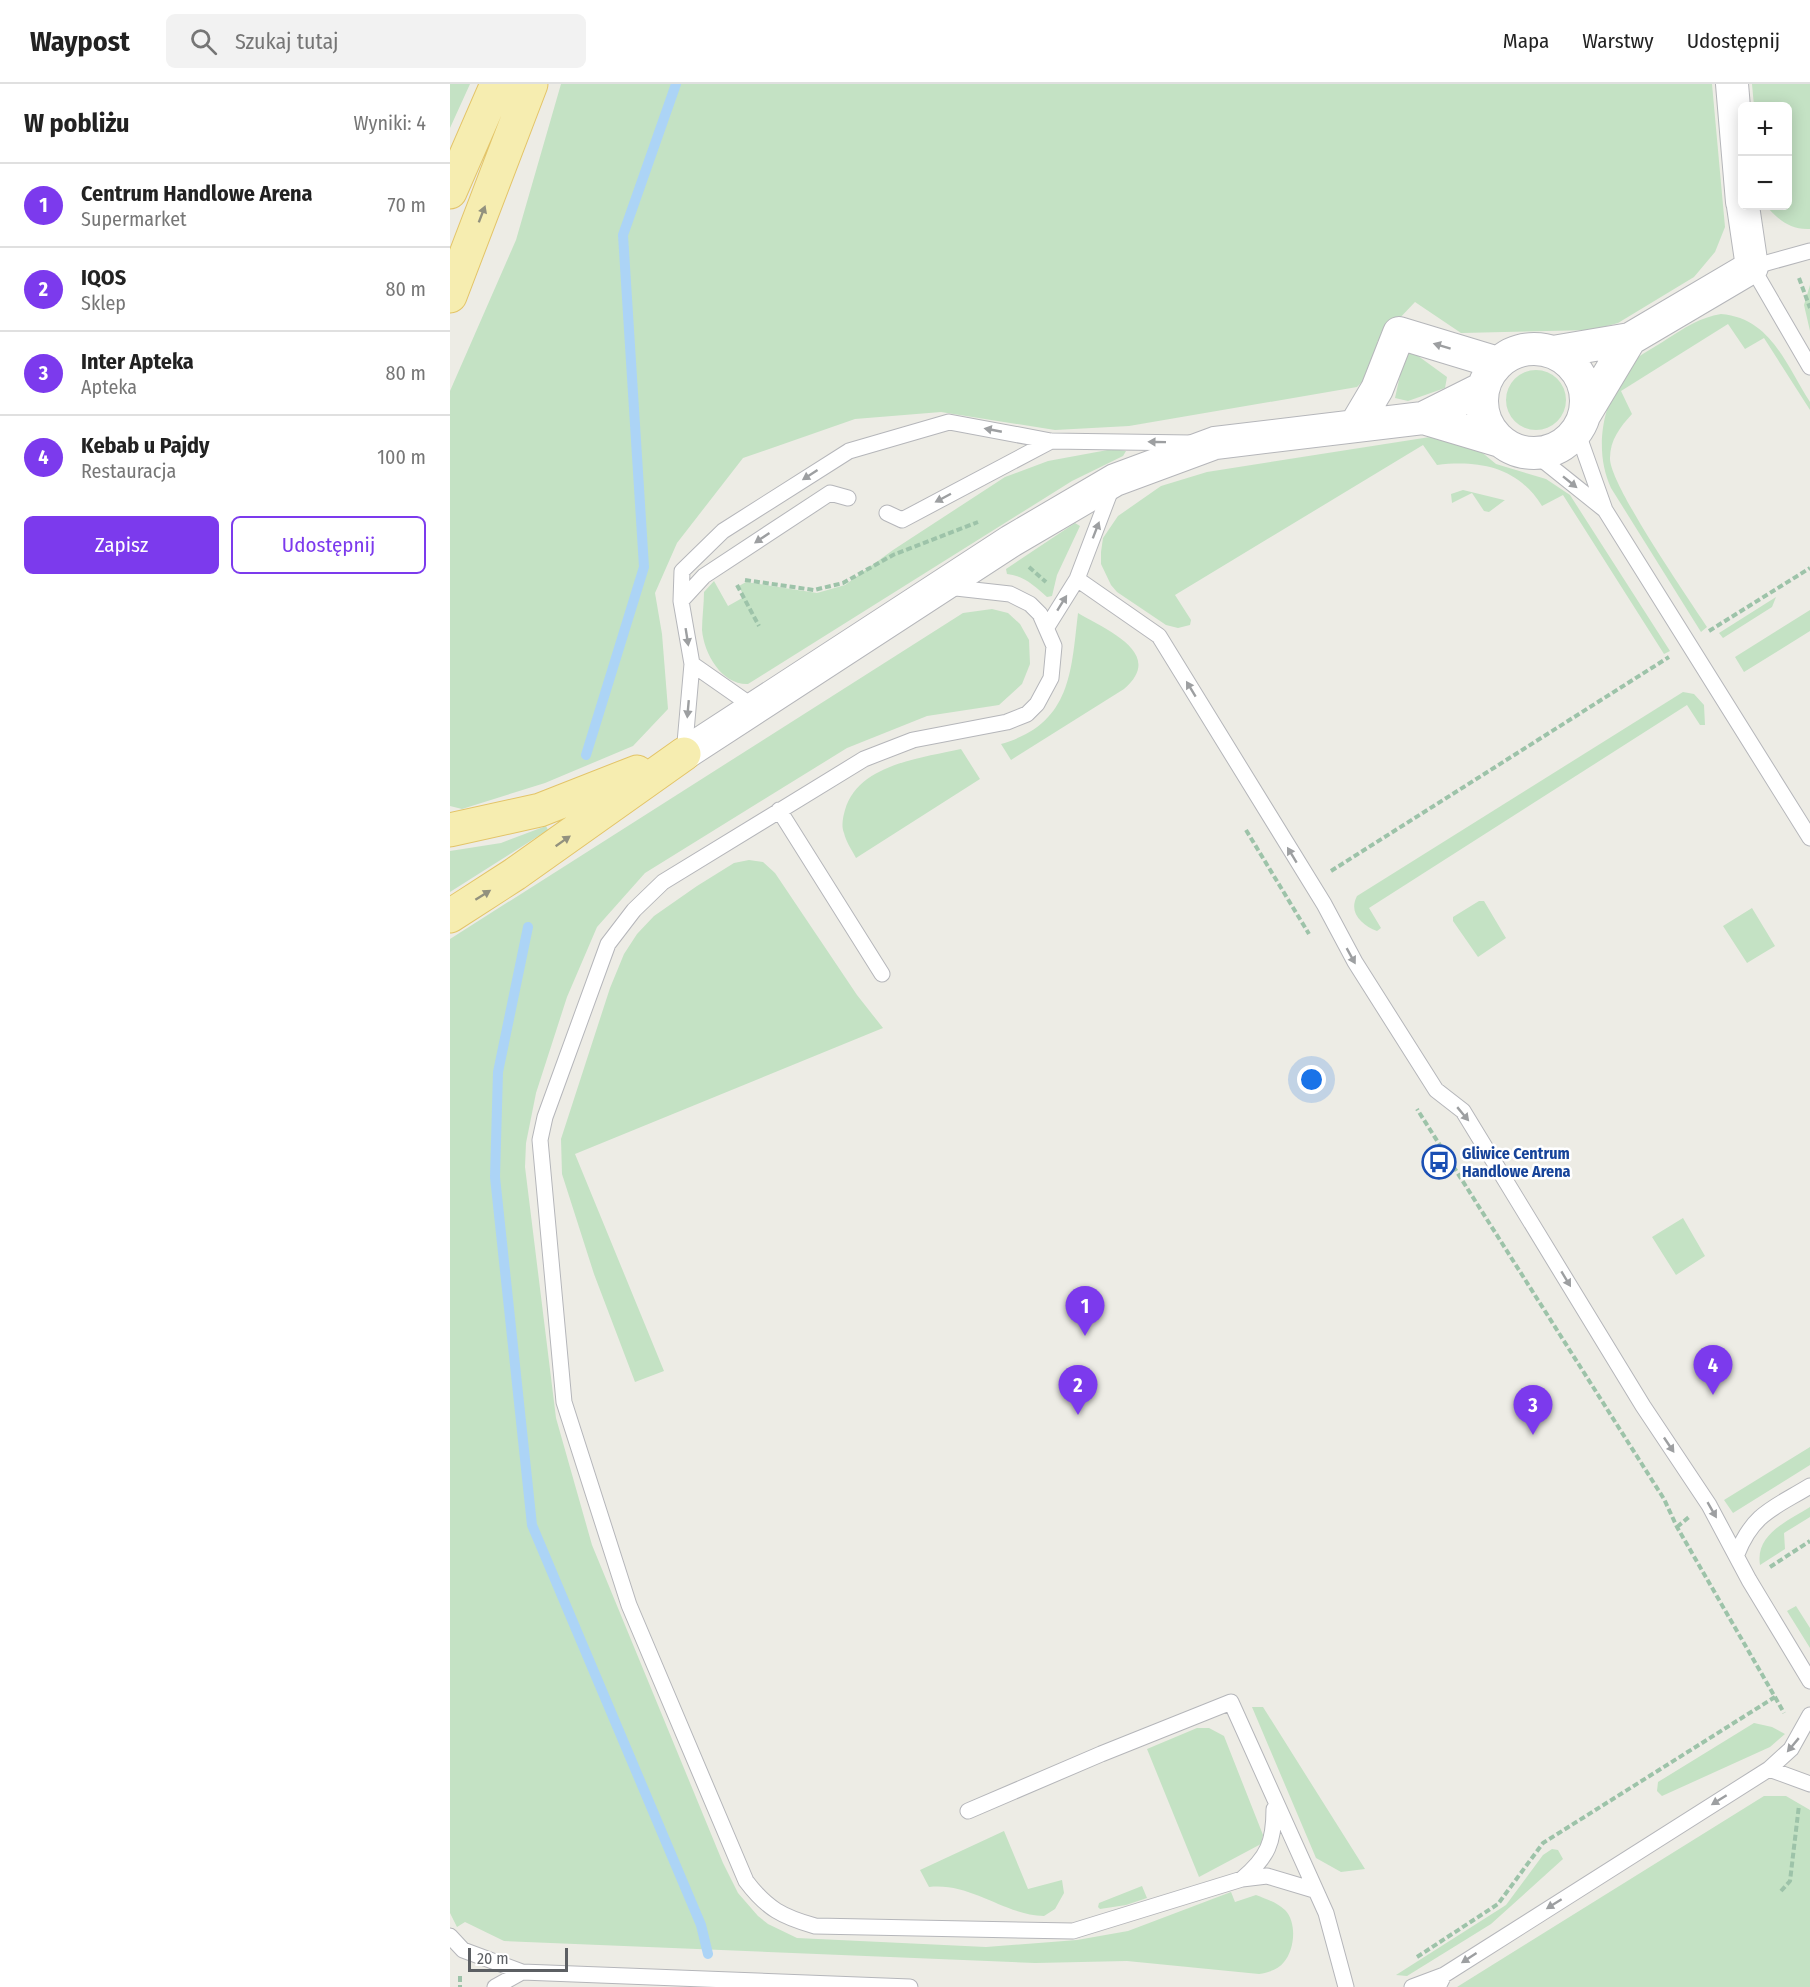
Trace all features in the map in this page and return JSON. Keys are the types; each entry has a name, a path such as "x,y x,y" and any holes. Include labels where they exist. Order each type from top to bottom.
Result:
{"main road":[{"path":"450,192 497,84"},
{"path":"450,296 531,84"},
{"path":"450,830 540,810 684,754"},
{"path":"450,916 515,874 684,754"}],"street":[{"path":"1732,84 1739,156"},
{"path":"1423,418 1491,375 1525,350 1553,352 1630,339 1752,267 1744,210"},
{"path":"1355,426 1377,389 1399,333 1491,375"},
{"path":"684,754 1011,541 1115,480 1215,443 1423,418 1500,441 1516,450 1535,454 1551,451 1566,443 1581,422 1630,339"},
{"path":"1553,352 1569,362 1581,377 1586,395 1581,422"},
{"path":"1491,375 1482,407 1488,426 1500,441"}],"lane":[{"path":"1810,252 1752,267 1810,367"},
{"path":"684,754 692,664 681,601 682,571 723,531 849,451 949,422 1051,441 1215,443"},
{"path":"1581,422 1605,510 1810,838"},
{"path":"887,513 902,520 1051,441"},
{"path":"1535,454 1605,510"},
{"path":"1047,627 1077,579 1115,480"},
{"path":"681,601 704,576 830,493 849,498"},
{"path":"1077,579 1159,636 1324,904 1355,962 1436,1090 1463,1111 1643,1406 1709,1505 1749,1580 1810,1681"},
{"path":"941,587 1010,594 1030,604 1047,627 1054,646 1051,678 1037,704 1027,714 1007,722 903,744 864,759 663,882 634,910 608,944 545,1117 540,1140 564,1402 629,1605 746,1881 756,1894 784,1918 815,1926 1028,1932 1073,1931 1242,1879 1267,1876 1314,1890"},
{"path":"692,664 755,708"},
{"path":"779,810 882,974"},
{"path":"1737,1554 1745,1534 1755,1520 1810,1486"},
{"path":"968,1811 1231,1702 1314,1890 1326,1912 1346,1987"},
{"path":"1412,1987 1441,1981 1769,1769 1791,1749 1810,1715"},
{"path":"1769,1769 1810,1784"},
{"path":"1242,1879 1257,1867 1274,1837 1274,1800"},
{"path":"450,1936 463,1950 522,1972 910,1987"},
{"path":"495,1987 522,1972"}],"path":[{"path":"759,626 738,591 737,585 741,581 814,590 843,584 893,555 988,519"},
{"path":"1703,635 1810,568"},
{"path":"1321,877 1670,656"},
{"path":"1244,827 1312,939"},
{"path":"1411,1960 1498,1904 1543,1843 1775,1697 1677,1527 1664,1499 1416,1106"},
{"path":"1677,1527 1692,1515"},
{"path":"1764,1570 1810,1542"},
{"path":"1781,1891 1790,1881 1800,1798"}],"green space":[{"path":"450,84 470,84 450,128"},
{"path":"561,84 1712,84 1725,227 1715,252 1694,277 1618,323 1592,330 1461,333 1415,302 1377,342 1377,367 1357,387 1129,426 1055,430 941,412 855,419 743,458 677,543 655,593 662,634 668,709 633,746 545,783 462,809 450,806 450,391 516,240"},
{"path":"1752,84 1810,84 1810,229 1791,226 1770,210 1792,210 1792,102 1754,102"},
{"path":"1810,285 1810,331 1804,305"},
{"path":"1721,314 1738,317 1753,324 1765,334 1793,373 1810,402 1810,410 1764,338 1745,349 1728,324 1621,391 1632,414 1616,434 1610,458 1613,472 1636,516 1707,627 1701,632 1611,488 1606,473 1602,441 1607,409 1620,379 1632,362 1686,327"},
{"path":"1405,353 1414,353 1447,377 1445,388 1408,401 1395,398"},
{"path":"1530,370 1542,370 1553,375 1561,383 1566,400 1564,412 1553,425 1542,430 1530,430 1519,425 1511,417 1506,406 1506,394 1511,383 1519,375"},
{"path":"1430,437 1443,437 1479,450 1496,464 1546,479 1570,495 1670,651 1664,654 1563,495 1542,506 1521,482 1509,475 1482,465 1437,465 1423,445 1175,595 1191,620 1190,625 1178,628 1166,625 1117,592 1101,564 1103,538 1118,516 1161,486 1207,472"},
{"path":"1113,449 1126,451 1123,456 1072,481 748,684 739,683 723,674 706,649 702,630 704,592 714,581 728,606 744,597 739,586 746,582 817,593 845,585 893,550 1005,477 1048,461"},
{"path":"1463,490 1505,500 1489,512 1484,511 1472,493 1452,503 1451,494"},
{"path":"1075,523 1080,526 1057,575 1052,596 1047,597 1024,579 1007,574 1006,569"},
{"path":"1776,597 1772,607 1723,638 1719,633"},
{"path":"992,609 1008,613 1020,624 1029,640 1030,664 1022,684 999,705 927,716 847,748 645,873 597,927 567,997 536,1093 526,1143 525,1167 556,1418 592,1545 723,1863 738,1893 768,1924 797,1938 986,1947 1077,1940 1128,1931 1231,1892 1235,1902 1256,1895 1285,1910 1293,1928 1288,1957 1279,1967 1259,1974 1127,1961 1035,1963 504,1941 465,1922 457,1927 450,1913 450,939 963,613"},
{"path":"1810,610 1810,631 1744,672 1735,657"},
{"path":"1078,613 1127,644 1135,654 1138,664 1135,676 1124,689 1011,760 1001,744 1024,735 1042,724 1054,710 1063,694 1073,656"},
{"path":"1683,692 1694,694 1704,705 1705,725 1700,725 1687,705 1369,908 1381,928 1377,931 1358,918 1354,908 1357,896"},
{"path":"961,749 980,779 856,858 845,836 843,822 845,810 852,795 863,782 893,766"},
{"path":"546,826 548,830 450,892 450,851 501,843"},
{"path":"749,860 763,862 775,873 857,995 883,1028 575,1154 664,1371 635,1382 594,1274 562,1174 561,1139 610,988 624,954 637,934 654,916 697,886 734,863"},
{"path":"1479,901 1484,901 1506,938 1478,957 1453,921 1453,917"},
{"path":"1752,908 1775,946 1747,963 1723,926"},
{"path":"1683,1218 1705,1256 1676,1275 1652,1237"},
{"path":"1810,1447 1810,1465 1733,1513 1724,1500"},
{"path":"1810,1507 1810,1517 1784,1533 1785,1549 1760,1565 1760,1554 1768,1537 1783,1523"},
{"path":"1796,1606 1810,1628 1810,1648 1787,1611"},
{"path":"1252,1707 1263,1707 1365,1869 1341,1872 1316,1858"},
{"path":"1754,1723 1772,1727 1785,1734 1770,1747 1662,1796 1657,1791 1658,1782"},
{"path":"1197,1728 1209,1728 1224,1736 1263,1835 1261,1844 1199,1877 1147,1749"},
{"path":"1764,1796 1786,1796 1810,1810 1810,1987 1457,1987"},
{"path":"1004,1831 1028,1889 1062,1880 1064,1893 1055,1909 1044,1916 1015,1910 959,1889 929,1887 920,1870"},
{"path":"1552,1849 1558,1850 1563,1859 1491,1924 1407,1976 1396,1975 1506,1905 1543,1855"},
{"path":"1142,1886 1147,1898 1126,1905 1100,1909 1098,1907 1099,1903"}],"waterway":[{"path":"586,755 644,567 623,235 676,84"},
{"path":"528,927 498,1072 495,1177 532,1525 701,1925 708,1954"}],"place":[{"name":"Gliwice Centrum Handlowe Arena","path":"1439,1162"},
{"name":"Centrum Handlowe Arena","path":"1085,1336"},
{"name":"Kebab u Pajdy","path":"1713,1395"},
{"name":"IQOS","path":"1078,1415"},
{"name":"Inter Apteka","path":"1533,1435"}]}
